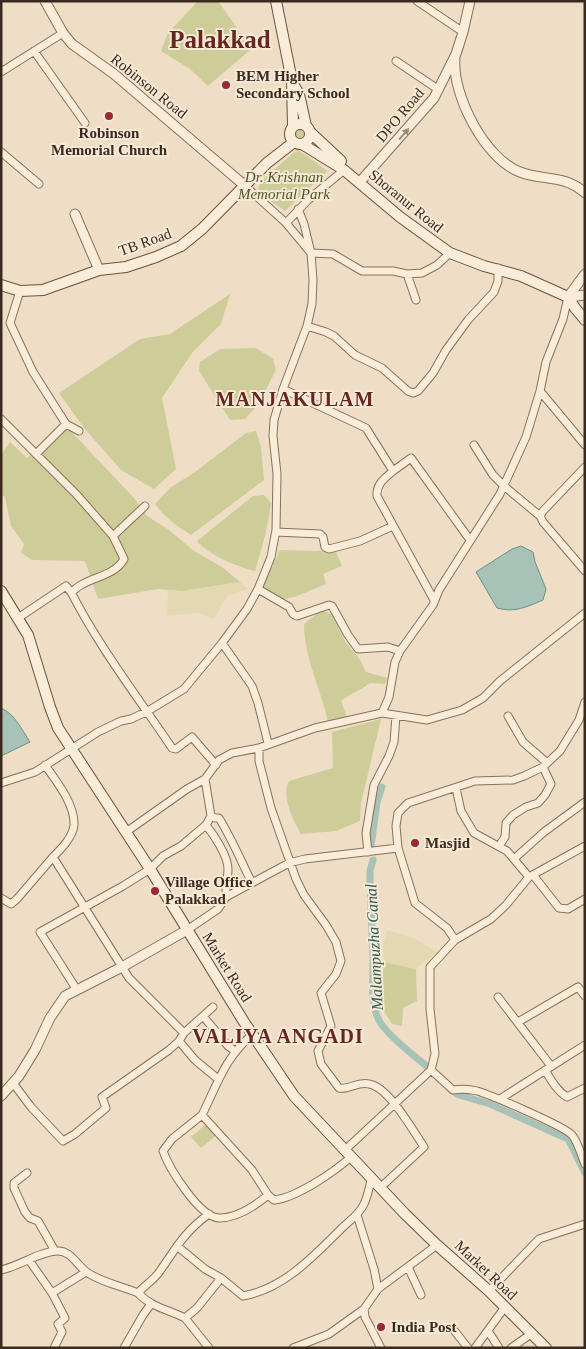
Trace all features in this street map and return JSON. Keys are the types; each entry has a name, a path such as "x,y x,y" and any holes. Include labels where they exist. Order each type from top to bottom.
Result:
{"main road":[{"path":"276,1 292,81 290,138 298,143 308,140 308,129 299,94 292,81"},
{"path":"266,163 291,129 298,124 308,129"},
{"name":"Shoranur Road","path":"308,129 361,181 434,243 450,253 484,266 498,268"},
{"name":"TB Road","path":"1,285 20,291 42,290 99,270 126,267 181,246 202,229 266,163 298,143"},
{"name":"Shoranur Road","path":"298,143 361,181 453,250 576,299 585,320"},
{"name":"Market Road","path":"1,591 28,635 58,728 150,869 252,1034 294,1096 437,1245 489,1291 546,1348"}],"street":[{"name":"Robinson Road","path":"45,1 63,33 72,44 114,74 244,185"},
{"path":"417,1 464,32"},
{"name":"DPO Road","path":"361,181 434,98 456,54 464,32 470,1"},
{"path":"1,72 63,33"},
{"path":"34,51 85,123"},
{"path":"456,54 455,74 463,102 479,133 496,156 519,172 564,180 585,193"},
{"path":"396,61 438,90"},
{"path":"1,152 39,184"},
{"path":"286,223 322,187 344,170"},
{"path":"244,185 286,223 311,253 332,254 362,271 393,271 407,274 422,272 437,265 450,253"},
{"path":"1,783 34,772 98,732 148,711 184,689 222,643 247,609 258,589 271,557 276,532 277,474 273,436 274,420 283,389 307,326 312,304 314,280 311,253 304,224 298,209"},
{"path":"75,214 99,270"},
{"path":"307,326 334,336 355,355 382,368 408,391 418,391 433,373 446,350 468,320 494,292 498,281 498,268"},
{"path":"407,274 416,300"},
{"path":"382,713 389,696 395,662 400,651 434,600 504,486 526,437 540,391 546,362 563,319 576,299 585,274"},
{"path":"20,291 10,323 33,372 66,424 79,431"},
{"path":"283,389 366,428 393,471"},
{"path":"540,391 585,445"},
{"path":"1,419 77,495 113,536 124,559 119,567 71,592"},
{"path":"36,454 66,424"},
{"path":"474,445 493,475 540,516 585,571"},
{"path":"434,600 377,496 379,484 411,458 470,540"},
{"path":"540,516 585,467"},
{"path":"113,536 145,506"},
{"path":"276,532 320,534 323,537 325,547 329,549 360,541 393,526"},
{"path":"18,618 66,586 105,653 148,711 172,748 176,749 192,737 216,765"},
{"path":"258,589 289,607 293,614 298,616 329,605 332,606 358,649 388,647 400,651"},
{"path":"126,832 187,789 205,779 220,760 232,753 258,748 315,728 382,713 427,720 462,710 483,698 500,681 585,613"},
{"path":"222,643 252,686 268,743"},
{"path":"455,940 447,928 415,903 398,848 396,826 398,813 408,803 475,781 513,780 545,765 560,750 579,720 585,702"},
{"path":"368,852 366,833 373,792 381,770 390,756 394,742 396,716"},
{"path":"499,846 506,837 506,823 513,815 526,807 538,803 551,784 545,765 523,742 508,716"},
{"path":"258,748 259,761 271,808 289,856 289,863 304,895 336,942 341,960 336,974 321,993 330,1026 318,1051 322,1064 339,1088 345,1090 358,1084 369,1084 378,1088 394,1104 424,1148 381,1187"},
{"path":"1,898 10,904 17,899 61,849 72,833 74,824 71,808 45,765"},
{"path":"77,990 40,932 85,909 150,869 163,856 182,846 206,825 211,816 205,779"},
{"path":"456,788 461,811 474,833 507,850 559,908 568,909 585,899"},
{"path":"515,858 544,832 585,802"},
{"path":"211,816 219,818 225,827 252,883"},
{"path":"206,825 216,838 227,862 226,897"},
{"path":"202,1116 252,1170 268,1195 274,1200 284,1199 322,1179 394,1104 431,1070 435,1054 430,1009 430,968 455,940 491,918 506,905 531,876 585,846"},
{"path":"2,1092 19,1076 31,1057 56,1007 65,996 187,930 218,909 226,897 289,863 305,859 398,848"},
{"path":"53,857 129,978 184,1033"},
{"path":"518,1022 578,987 585,996"},
{"path":"498,997 518,1022 548,1068 558,1090 567,1097 585,1088"},
{"path":"13,1083 31,1107 63,1141 75,1134 106,1108 102,1097 169,1050 212,1007"},
{"path":"202,1016 228,1046 235,1051"},
{"path":"252,1034 235,1051 218,1079 202,1116 172,1139 163,1151 167,1164 178,1180 208,1214 219,1218 246,1211 268,1195"},
{"path":"179,1041 195,1060 218,1079"},
{"path":"500,1099 585,1045"},
{"path":"431,1070 454,1090 477,1091 500,1099 572,1135 585,1164"},
{"path":"27,1173 14,1183 14,1188 27,1216 38,1221 55,1251"},
{"path":"177,1246 243,1296 257,1294 274,1286 320,1251 342,1228 357,1216 365,1203 372,1178"},
{"path":"138,1293 159,1273 194,1224 208,1214"},
{"path":"357,1216 372,1262 378,1289"},
{"path":"489,1291 539,1239 585,1224"},
{"path":"293,1348 329,1334 364,1310 378,1289 437,1245"},
{"path":"1,1270 55,1251 67,1253 86,1272 94,1277 138,1293 151,1304 184,1318 209,1348"},
{"path":"29,1260 52,1293 65,1318 58,1324 62,1332 54,1348"},
{"path":"408,1267 421,1295"},
{"path":"52,1293 86,1272"},
{"path":"184,1318 197,1308 221,1278"},
{"path":"124,1348 151,1304"},
{"path":"475,1348 505,1307"},
{"path":"364,1310 382,1348"},
{"path":"453,1329 468,1348"},
{"path":"488,1331 499,1348"},
{"path":"511,1348 532,1334"}],"shaded area":[{"path":"521,546 533,552 546,589 543,600 515,610 497,608 476,572 512,549"},
{"path":"240,582 248,589 227,596 214,619 196,613 167,616 168,590 182,591"},
{"path":"1,708 14,718 30,742 1,756"},
{"path":"387,930 414,938 437,952 416,969 384,962 383,945"}],"green space":[{"path":"198,1 218,1 235,25 249,51 208,86 190,69 161,51 168,33"},
{"path":"298,127 302,127 306,133 302,139 298,139 294,135 294,131"},
{"name":"Dr. Krishnan Memorial Park","path":"297,150 327,171 285,211 261,194 258,188 262,180"},
{"path":"230,294 221,324 192,353 162,398 176,469 154,489 121,470 84,428 59,393 140,339 170,334"},
{"path":"256,348 273,359 276,370 258,405 245,419 230,420 199,371 200,362 220,349"},
{"path":"67,427 134,498 147,516 169,530 194,551 222,567 240,582 182,591 158,589 98,599 85,561 32,560 21,553 24,544 11,526 5,497 1,494 1,455 10,442 27,458"},
{"path":"256,431 261,447 264,480 191,535 167,518 155,504 170,488 195,472 246,433"},
{"path":"264,495 271,503 255,571 240,567 216,556 197,541 253,496"},
{"path":"280,550 335,550 342,566 323,574 326,584 285,599 262,589"},
{"path":"322,610 331,614 346,643 359,658 366,672 387,678 385,684 370,683 341,701 347,717 328,722 307,649 304,624"},
{"path":"381,719 361,803 360,821 336,831 301,834 287,801 286,794 289,781 333,768 332,732"},
{"path":"384,962 416,969 417,1001 403,1008 402,1026 392,1024 383,1010 381,990"},
{"path":"207,1123 217,1135 201,1148 191,1137"}],"waterway":[{"name":"Malampuzha Canal","path":"371,846 377,802 382,787"},
{"name":"Malampuzha Canal","path":"373,860 370,880 373,1001 375,1009 378,1018 388,1032 435,1074"},
{"name":"Malampuzha Canal","path":"450,1089 459,1095 490,1104 568,1139 585,1173"}],"place":[{"name":"BEM Higher Secondary School","path":"226,85"},
{"name":"Robinson Memorial Church","path":"109,116"},
{"name":"Masjid","path":"415,843"},
{"name":"Village Office Palakkad","path":"155,891"},
{"name":"India Post","path":"381,1327"}],"district":[{"name":"Palakkad","path":"220,39"},
{"name":"MANJAKULAM","path":"295,399"},
{"name":"VALIYA ANGADI","path":"278,1036"}]}
